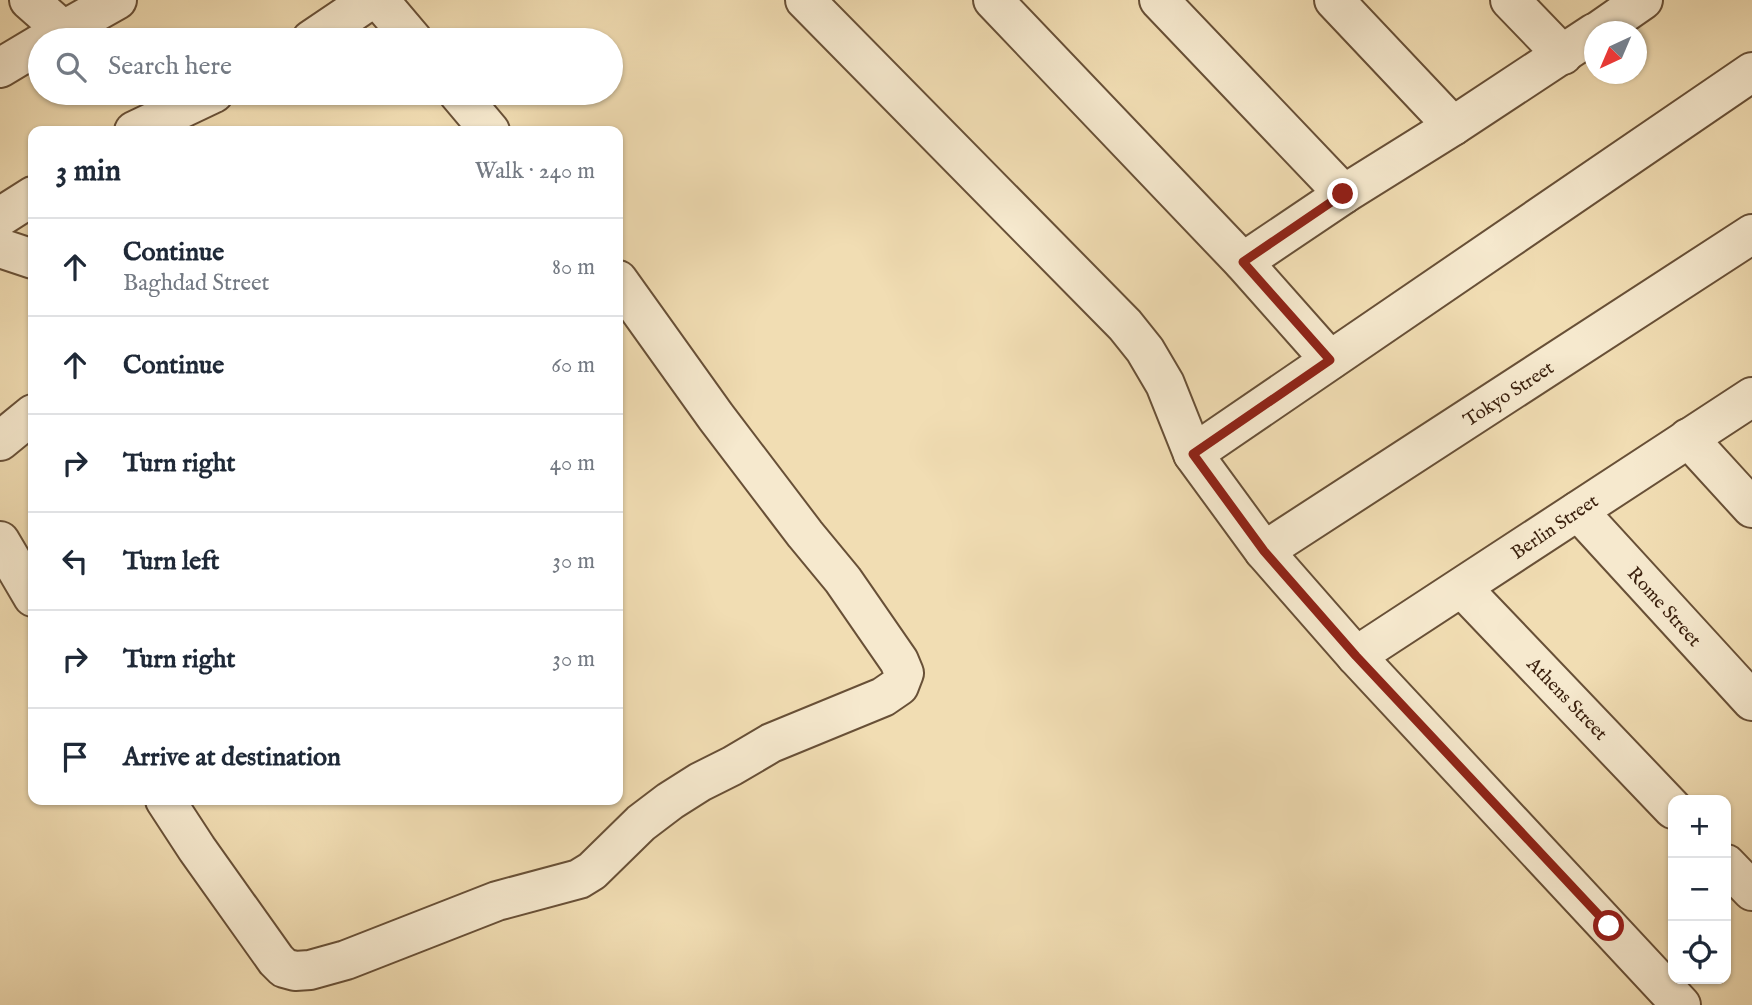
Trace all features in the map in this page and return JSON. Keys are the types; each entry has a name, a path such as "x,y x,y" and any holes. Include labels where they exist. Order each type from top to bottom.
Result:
{"street":[{"path":"29,0 44,28"},
{"path":"68,28 117,0"},
{"path":"329,28 370,0"},
{"path":"379,0 403,28"},
{"path":"805,0 1125,325 1145,350 1165,384 1193,454 1264,551 1356,656 1681,1005"},
{"path":"992,0 1243,262 1330,360"},
{"path":"1159,0 1343,194"},
{"path":"1334,0 1453,126"},
{"path":"1510,0 1563,55"},
{"path":"1612,21 1643,0"},
{"path":"1243,262 1343,194 1584,40"},
{"path":"0,68 28,51"},
{"path":"1193,454 1752,72"},
{"path":"145,126 189,105"},
{"path":"468,105 486,126"},
{"path":"0,217 28,199"},
{"name":"Tokyo Street","path":"1264,551 1752,234"},
{"path":"0,248 28,257"},
{"path":"168,805 276,960 284,968 295,971 310,970 346,960 497,901 579,879 593,871 641,823 701,782 771,743 883,697 899,686 904,673 899,661 843,580 716,417 623,287"},
{"name":"Berlin Street","path":"1356,656 1752,397"},
{"path":"0,441 28,418"},
{"path":"1688,438 1752,508"},
{"name":"Rome Street","path":"1578,511 1752,701"},
{"path":"15,552 28,584"},
{"name":"Athens Street","path":"1462,588 1668,804"},
{"path":"1731,869 1752,891"}],"route":[{"path":"1343,194 1243,262 1330,360 1193,454 1264,551 1356,656 1609,926"}]}
